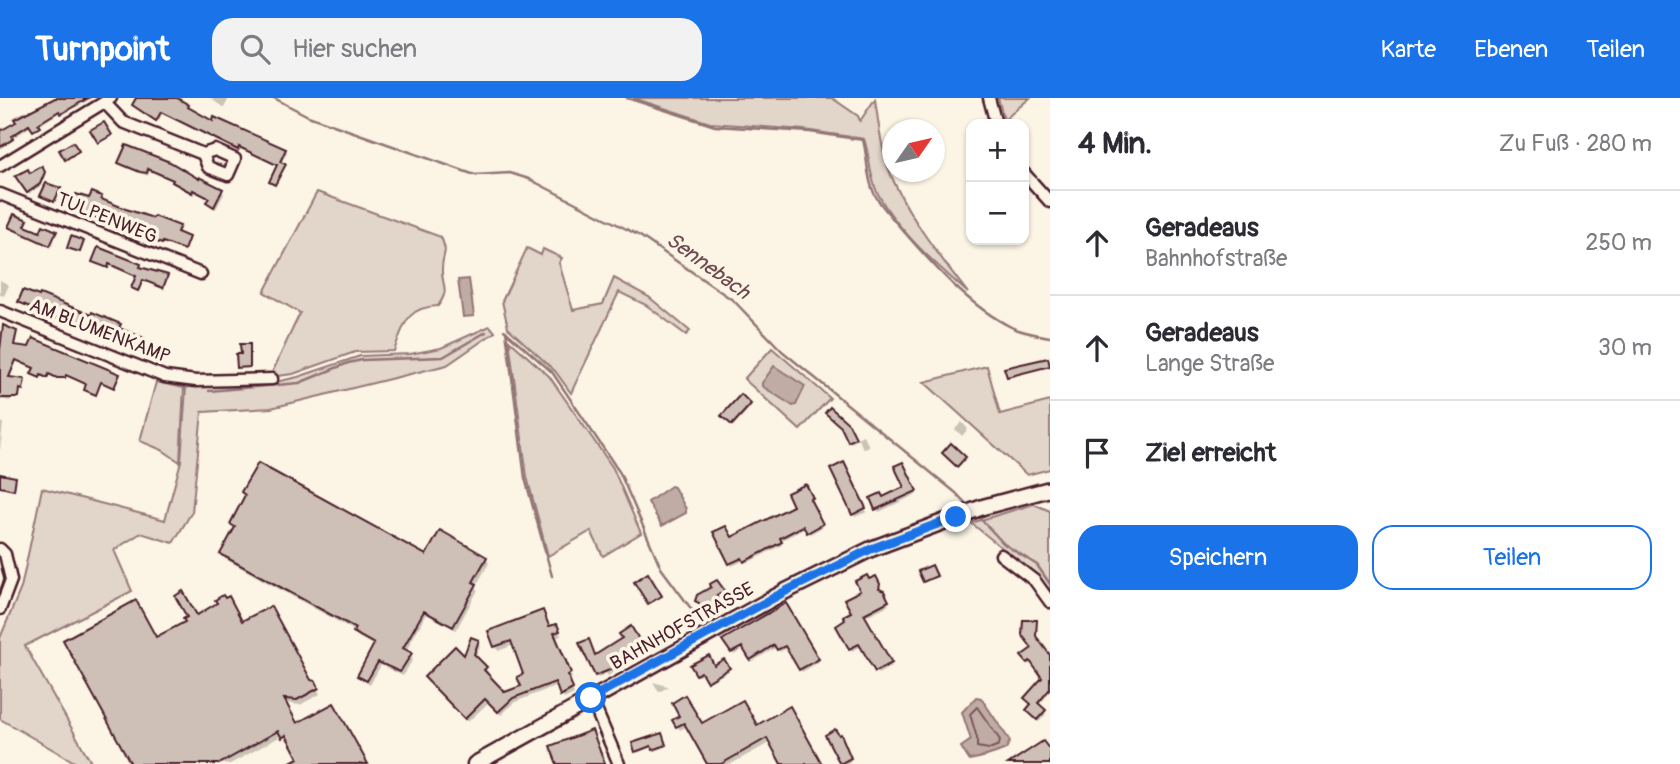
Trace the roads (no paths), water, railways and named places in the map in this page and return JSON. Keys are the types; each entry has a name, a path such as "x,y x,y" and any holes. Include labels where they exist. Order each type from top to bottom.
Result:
{"main road":[{"name":"BAHNHOFSTRASSE","path":"475,764 786,591 871,549 983,507 1050,489"}],"street":[{"path":"989,98 995,119"},
{"path":"0,166 108,100 123,122 203,155"},
{"path":"1029,179 1050,202"},
{"name":"TULPENWEG","path":"0,194 201,274"},
{"name":"AM BLUMENKAMP","path":"0,311 165,377 196,382 272,379"},
{"path":"0,549 5,554 11,580 0,609"},
{"path":"1001,555 1035,581 1050,602"},
{"path":"591,698 620,764"}],"water":[{"path":"469,279 474,316 463,317 458,280"},
{"path":"774,366 805,386 796,405 793,406 762,386"},
{"path":"671,486 674,487 686,513 662,526 648,502"},
{"path":"976,697 981,698 1010,741 1006,749 969,760 961,747 971,740 962,712"}],"waterway":[{"name":"Sennebach","path":"274,98 308,116 475,175 510,173 529,179 640,236 734,301 782,351 956,493 970,508"},
{"path":"627,98 715,126 810,132 863,140 871,187 876,197 938,269 966,296 997,319 1018,330 1050,337"},
{"path":"504,330 552,372 620,473 661,568 698,618"},
{"path":"506,331 525,478 552,576"},
{"path":"209,391 299,383 362,360 443,357 486,332"},
{"name":"Sennebach","path":"977,515 1004,544 1037,565 1050,584"}]}
